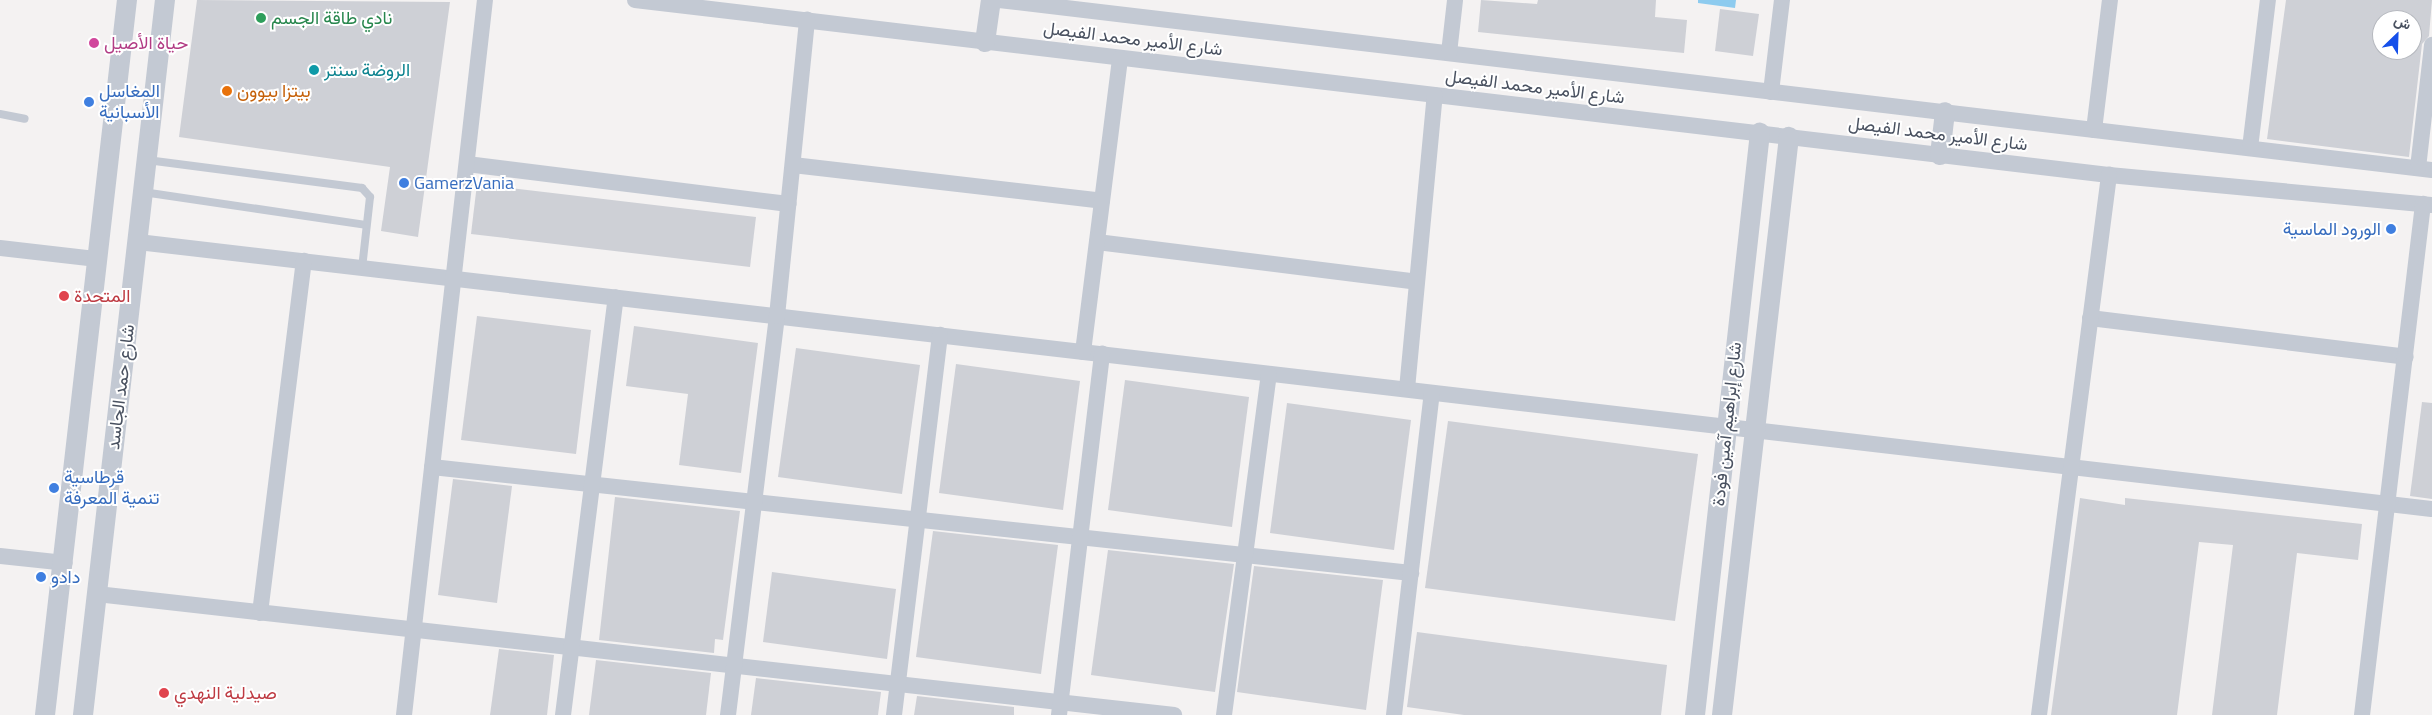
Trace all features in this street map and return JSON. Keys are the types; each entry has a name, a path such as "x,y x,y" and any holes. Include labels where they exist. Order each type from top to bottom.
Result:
{"street":[{"name":"شارع حمد الجاسد","path":"45,715 65,562 127,0"},
{"name":"شارع حمد الجاسد","path":"83,715 165,0"},
{"path":"404,715 485,0"},
{"name":"شارع الأمير محمد الفيصل","path":"635,0 2109,175 2428,204"},
{"path":"985,42 991,0"},
{"name":"شارع الأمير محمد الفيصل","path":"999,0 1124,7 1449,53 2425,169"},
{"path":"1449,53 1455,0"},
{"path":"1771,92 1782,0"},
{"path":"2094,130 2110,0"},
{"path":"2250,148 2268,0"},
{"path":"728,715 777,316 807,20"},
{"path":"2425,169 2432,45"},
{"path":"1083,352 1120,58"},
{"path":"1407,389 1435,95"},
{"path":"1940,154 1945,112"},
{"name":"شارع إبراهيم آمين فودة","path":"1695,715 1760,133"},
{"name":"شارع إبراهيم آمين فودة","path":"1722,715 1789,137"},
{"path":"467,164 789,204"},
{"path":"793,165 1102,201"},
{"path":"2039,715 2109,175"},
{"path":"2362,715 2406,357 2428,204"},
{"path":"138,242 2432,509"},
{"path":"1097,242 1417,282"},
{"path":"0,248 97,259"},
{"path":"260,613 304,261"},
{"path":"564,715 616,297"},
{"path":"2090,318 2406,357"},
{"path":"1738,334 1766,337"},
{"path":"894,715 940,335"},
{"path":"1060,709 1102,354"},
{"path":"1224,715 1269,374"},
{"path":"1394,715 1432,392"},
{"path":"432,467 1411,573"},
{"path":"0,556 65,562"},
{"path":"97,594 898,684 1060,709 1174,715"}],"lane":[{"path":"0,114 25,119"},
{"path":"147,160 355,185 370,197 362,268"},
{"path":"143,192 366,224"}],"water":[{"path":"1698,0 1736,0 1735,8 1698,3"}],"building":[{"name":"الروضة سنتر","path":"197,0 450,2 418,237 381,231 390,167 179,137"},
{"path":"1481,0 1537,4 1538,0 1656,0 1655,17 1687,20 1684,53 1478,32"},
{"path":"2286,0 2432,0 2429,36 2422,44 2422,10 2372,10 2372,60 2420,60 2409,157 2267,139"},
{"path":"1720,9 1759,14 1753,56 1715,51"},
{"path":"477,184 756,217 750,267 471,234"},
{"path":"477,316 591,330 576,454 461,440"},
{"path":"634,326 758,343 741,473 679,465 688,394 626,386"},
{"path":"796,348 920,365 902,494 778,477"},
{"path":"956,364 1080,381 1063,510 939,493"},
{"path":"1125,380 1249,397 1232,527 1108,510"},
{"path":"2422,402 2432,403 2432,499 2410,496"},
{"path":"1287,403 1411,420 1394,550 1270,533"},
{"path":"1448,421 1698,454 1675,621 1425,588"},
{"path":"453,479 512,486 497,603 438,595"},
{"path":"615,497 740,511 723,640 715,639 714,653 599,640"},
{"path":"2080,498 2125,505 2125,498 2362,524 2358,560 2297,553 2277,715 2212,715 2233,545 2199,542 2177,715 2051,715"},
{"path":"933,531 1058,545 1041,674 916,657"},
{"path":"1108,550 1234,564 1215,692 1091,675"},
{"path":"1254,566 1383,580 1366,710 1237,692"},
{"path":"772,572 896,589 887,659 763,642"},
{"path":"1417,632 1667,665 1661,715 1464,715 1407,707"},
{"path":"499,649 554,655 547,715 490,715"},
{"path":"596,660 711,673 706,715 589,715"},
{"path":"756,678 881,692 878,715 751,715"},
{"path":"917,696 1014,707 1014,715 914,715"}],"place":[{"name":"نادي طاقة الجسم","path":"261,18"},
{"name":"حياة الأصيل","path":"94,43"},
{"name":"الروضة سنتر","path":"314,70"},
{"name":"بيتزا بيوون","path":"227,91"},
{"name":"المغاسل الأسبانية","path":"89,102"},
{"name":"GamerzVania","path":"404,183"},
{"name":"الورود الماسية","path":"2391,229"},
{"name":"المتحدة","path":"64,296"},
{"name":"قرطاسية تنمية المعرفة","path":"54,488"},
{"name":"دادو","path":"41,577"},
{"name":"صيدلية النهدي","path":"164,693"}]}
